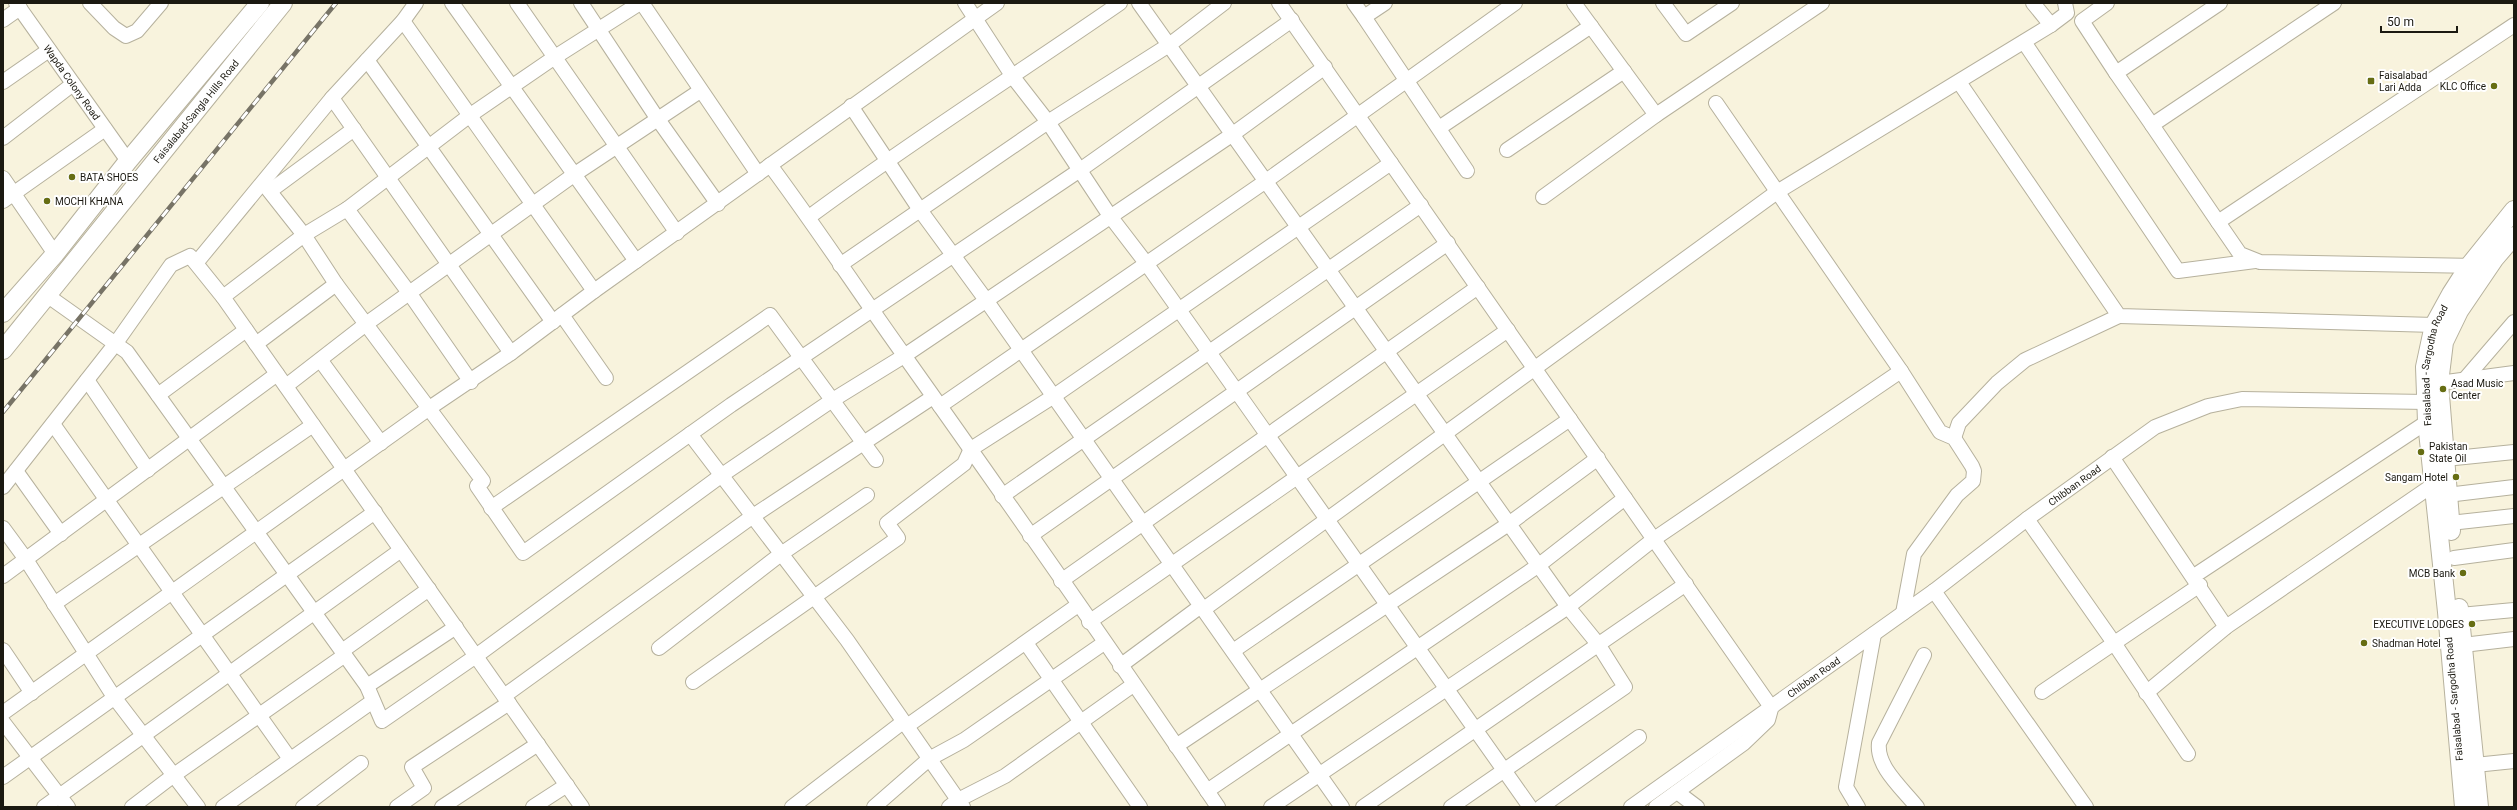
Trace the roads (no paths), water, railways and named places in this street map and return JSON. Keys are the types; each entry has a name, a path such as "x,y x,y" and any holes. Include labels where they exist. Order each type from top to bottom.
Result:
{"main road":[{"name":"Faisalabad-Sangla Hills Road","path":"3,313 55,254 128,161 160,126 260,3"},
{"name":"Faisalabad-Sangla Hills Road","path":"3,350 283,3"},
{"path":"160,126 174,137"},
{"name":"Faisalabad - Sargodha Road","path":"2479,807 2450,523 2440,490 2427,422 2425,367 2434,325 2469,266 2514,210"},
{"name":"Faisalabad - Sargodha Road","path":"2464,807 2447,612 2440,490 2445,459 2439,383 2444,342 2449,329 2490,266 2514,236"}],"street":[{"path":"90,3 114,28 126,36 137,31 161,3"},
{"path":"197,262 266,187 332,98 403,21 416,3"},
{"path":"452,3 636,261"},
{"path":"517,3 677,233"},
{"path":"581,3 599,28 657,118 718,204"},
{"path":"223,297 304,235 347,208 388,178 469,116 599,28 641,3 758,174"},
{"path":"965,3 1013,77 1048,122 1110,216 1210,352 1530,807"},
{"path":"3,713 86,656 428,409 471,382 594,291 718,204 850,106 996,3"},
{"path":"809,217 888,159 1013,77 1120,3"},
{"path":"1139,3 1198,88 1510,523 1568,607 1598,644 1625,687 1451,807"},
{"path":"840,265 1048,122 1169,45 1224,3"},
{"path":"1279,3 1771,707 1768,720 1744,743 1656,807"},
{"path":"1354,3 1467,171"},
{"path":"1364,17 1385,3"},
{"path":"397,807 424,788 412,767 507,699 753,516 863,442 937,401 1021,350 1266,181 1515,3"},
{"path":"1574,3 1656,115"},
{"path":"1663,3 1686,34 1732,3"},
{"path":"1543,197 1656,115 1822,3"},
{"path":"2033,3 2051,25"},
{"path":"2082,21 2107,3"},
{"path":"2116,73 2220,3"},
{"path":"2152,125 2334,3"},
{"path":"3,20 18,6"},
{"name":"Wapda Colony Road","path":"18,6 128,161"},
{"path":"1120,666 1447,435 1777,192 2051,25 2066,8 2082,21 2240,254 2255,261"},
{"path":"266,187 304,235 336,284 483,481 477,486 523,554 690,434 953,254 1080,170 1198,88 1292,20"},
{"path":"403,21 532,206 594,291"},
{"path":"2218,222 2514,24"},
{"path":"1439,128 1591,26"},
{"path":"2024,42 2154,232 2178,271 2255,261 2387,266 2490,266"},
{"path":"3,82 49,50"},
{"path":"367,60 430,146 491,236 606,378"},
{"path":"48,296 127,352 367,686 382,721 476,656 722,475 831,401 904,356 1232,134 1324,67"},
{"path":"1507,150 1624,71"},
{"path":"1958,82 2119,316"},
{"path":"3,138 73,84"},
{"path":"286,386 321,361 366,324 491,236 575,174 657,118 700,91"},
{"path":"332,98 511,353"},
{"path":"1716,103 1901,371 1940,432 1954,438 1972,466 1974,476 1970,485 1954,499 1914,554 1903,613"},
{"path":"850,106 888,159 920,210 986,300 1112,478 1342,807"},
{"path":"9,197 105,129"},
{"path":"266,187 354,129"},
{"path":"693,682 815,598 898,538 887,522 964,464 971,449 1054,396 1391,163"},
{"path":"770,165 809,217 840,265 971,449 1218,807"},
{"path":"3,178 9,197 55,254"},
{"path":"1002,496 1421,205"},
{"path":"347,208 410,294 471,382"},
{"path":"1030,536 1448,244"},
{"path":"3,487 116,343 171,265 190,256 197,262 223,297 582,807"},
{"path":"256,344 336,284"},
{"path":"1061,581 1478,287"},
{"path":"491,508 770,315 831,401 876,460"},
{"path":"1954,438 1959,423 1997,384 2025,360 2119,316 2434,325"},
{"path":"2465,379 2514,322"},
{"path":"158,395 246,330"},
{"path":"1089,622 1508,330"},
{"path":"321,361 382,443"},
{"path":"1271,807 1320,776 1568,607 1654,539 1901,371"},
{"path":"2439,383 2514,373"},
{"path":"3,576 25,558 107,501 277,374"},
{"path":"86,380 148,470"},
{"name":"Chibban Road","path":"1631,807 1934,591 2027,519 2155,427 2208,406 2242,399 2426,402"},
{"path":"1232,651 1570,419"},
{"path":"2042,692 2114,643 2197,581 2427,422"},
{"path":"53,424 290,759"},
{"path":"54,604 313,425"},
{"path":"690,434 848,640 929,759 956,805 1006,776 1133,685"},
{"path":"2445,459 2514,452"},
{"path":"2112,457 2197,581 2226,627"},
{"path":"1176,746 1510,523 1598,458"},
{"path":"16,471 61,534"},
{"path":"2146,693 2226,627 2440,490 2514,487"},
{"path":"659,648 781,554 866,495"},
{"path":"1207,791 1539,564 1625,498"},
{"path":"3,777 375,512"},
{"path":"2450,523 2514,516"},
{"path":"2027,519 2114,643 2188,754"},
{"path":"3,528 25,558 86,656 114,697 198,807"},
{"path":"44,807 401,550"},
{"path":"2454,558 2514,550"},
{"path":"1363,807 1474,728 1686,584"},
{"path":"132,807 174,775 344,653 429,589"},
{"path":"1934,591 2086,807"},
{"path":"792,807 905,724 1026,643 1078,605"},
{"path":"2460,615 2514,610"},
{"path":"367,686 456,627"},
{"path":"1858,807 1846,786 1874,634"},
{"path":"2463,645 2514,639"},
{"path":"1026,643 1140,807"},
{"path":"874,807 929,759 964,740 1052,681 1104,643"},
{"path":"3,650 32,693"},
{"path":"1917,807 1877,754 1879,743 1924,655"},
{"path":"223,807 373,701"},
{"path":"3,722 68,807"},
{"path":"1541,807 1639,737"},
{"path":"442,807 538,744"},
{"path":"2475,765 2514,761"},
{"path":"303,807 361,763"},
{"path":"533,807 567,785"},
{"path":"1677,792 1697,807"}],"railway":[{"path":"3,412 336,3"}],"place":[{"name":"Faisalabad Lari Adda","path":"2371,81"},
{"name":"KLC Office","path":"2494,86"},
{"name":"BATA SHOES","path":"72,177"},
{"name":"MOCHI KHANA","path":"47,201"},
{"name":"Asad Music Center","path":"2443,389"},
{"name":"Pakistan State Oil","path":"2421,452"},
{"name":"Sangam Hotel","path":"2456,477"},
{"name":"MCB Bank","path":"2463,573"},
{"name":"EXECUTIVE LODGES","path":"2472,624"},
{"name":"Shadman Hotel","path":"2364,643"}]}
